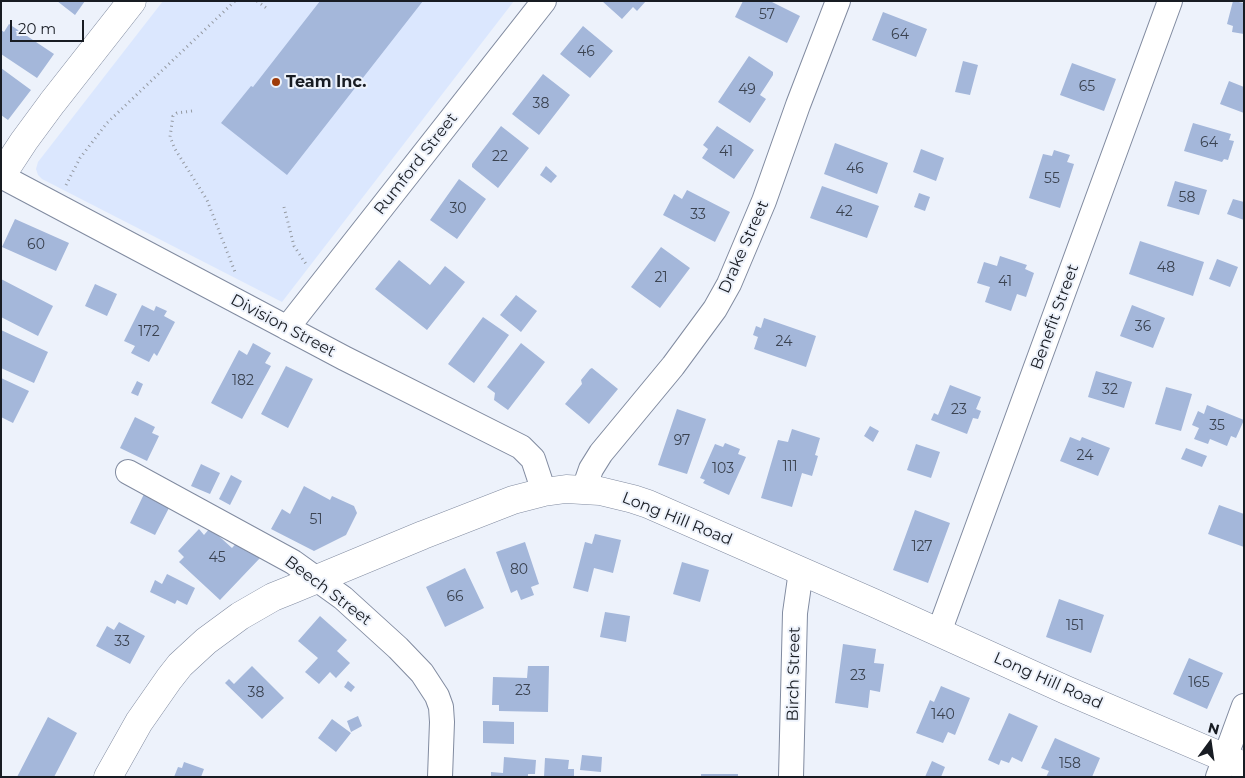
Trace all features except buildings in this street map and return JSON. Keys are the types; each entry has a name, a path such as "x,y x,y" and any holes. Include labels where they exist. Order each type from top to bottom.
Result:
{"main road":[{"path":"1,176 52,103 132,1"},
{"name":"Long Hill Road","path":"108,777 154,698 169,679 191,654 240,616 273,597 317,578 513,500 544,492 566,489 608,492 633,498 939,632 1229,767"}],"street":[{"name":"Rumford Street","path":"287,328 544,1"},
{"name":"Drake Street","path":"584,489 591,469 601,453 673,366 715,309 729,284 764,201 838,1"},
{"name":"Benefit Street","path":"939,632 1170,1"},
{"name":"Division Street","path":"1,176 287,328 521,447 532,459 544,492"},
{"name":"Beech Street","path":"128,472 269,548 317,578 366,618 431,684 441,707 440,777"},
{"name":"Birch Street","path":"791,777 795,613 801,571"},
{"path":"1229,767 1244,706"}],"path":[{"path":"57,206 80,158 107,123 235,1"},
{"path":"256,1 268,10"},
{"path":"192,111 177,113 174,116 170,137 175,149 207,200 236,275"},
{"path":"284,207 294,246 307,266 325,280"}],"shaded area":[{"name":"Team Inc.","path":"163,1 514,1 282,302 42,179 38,175 36,169 38,162"}],"place":[{"name":"Team Inc.","path":"276,82"}]}
